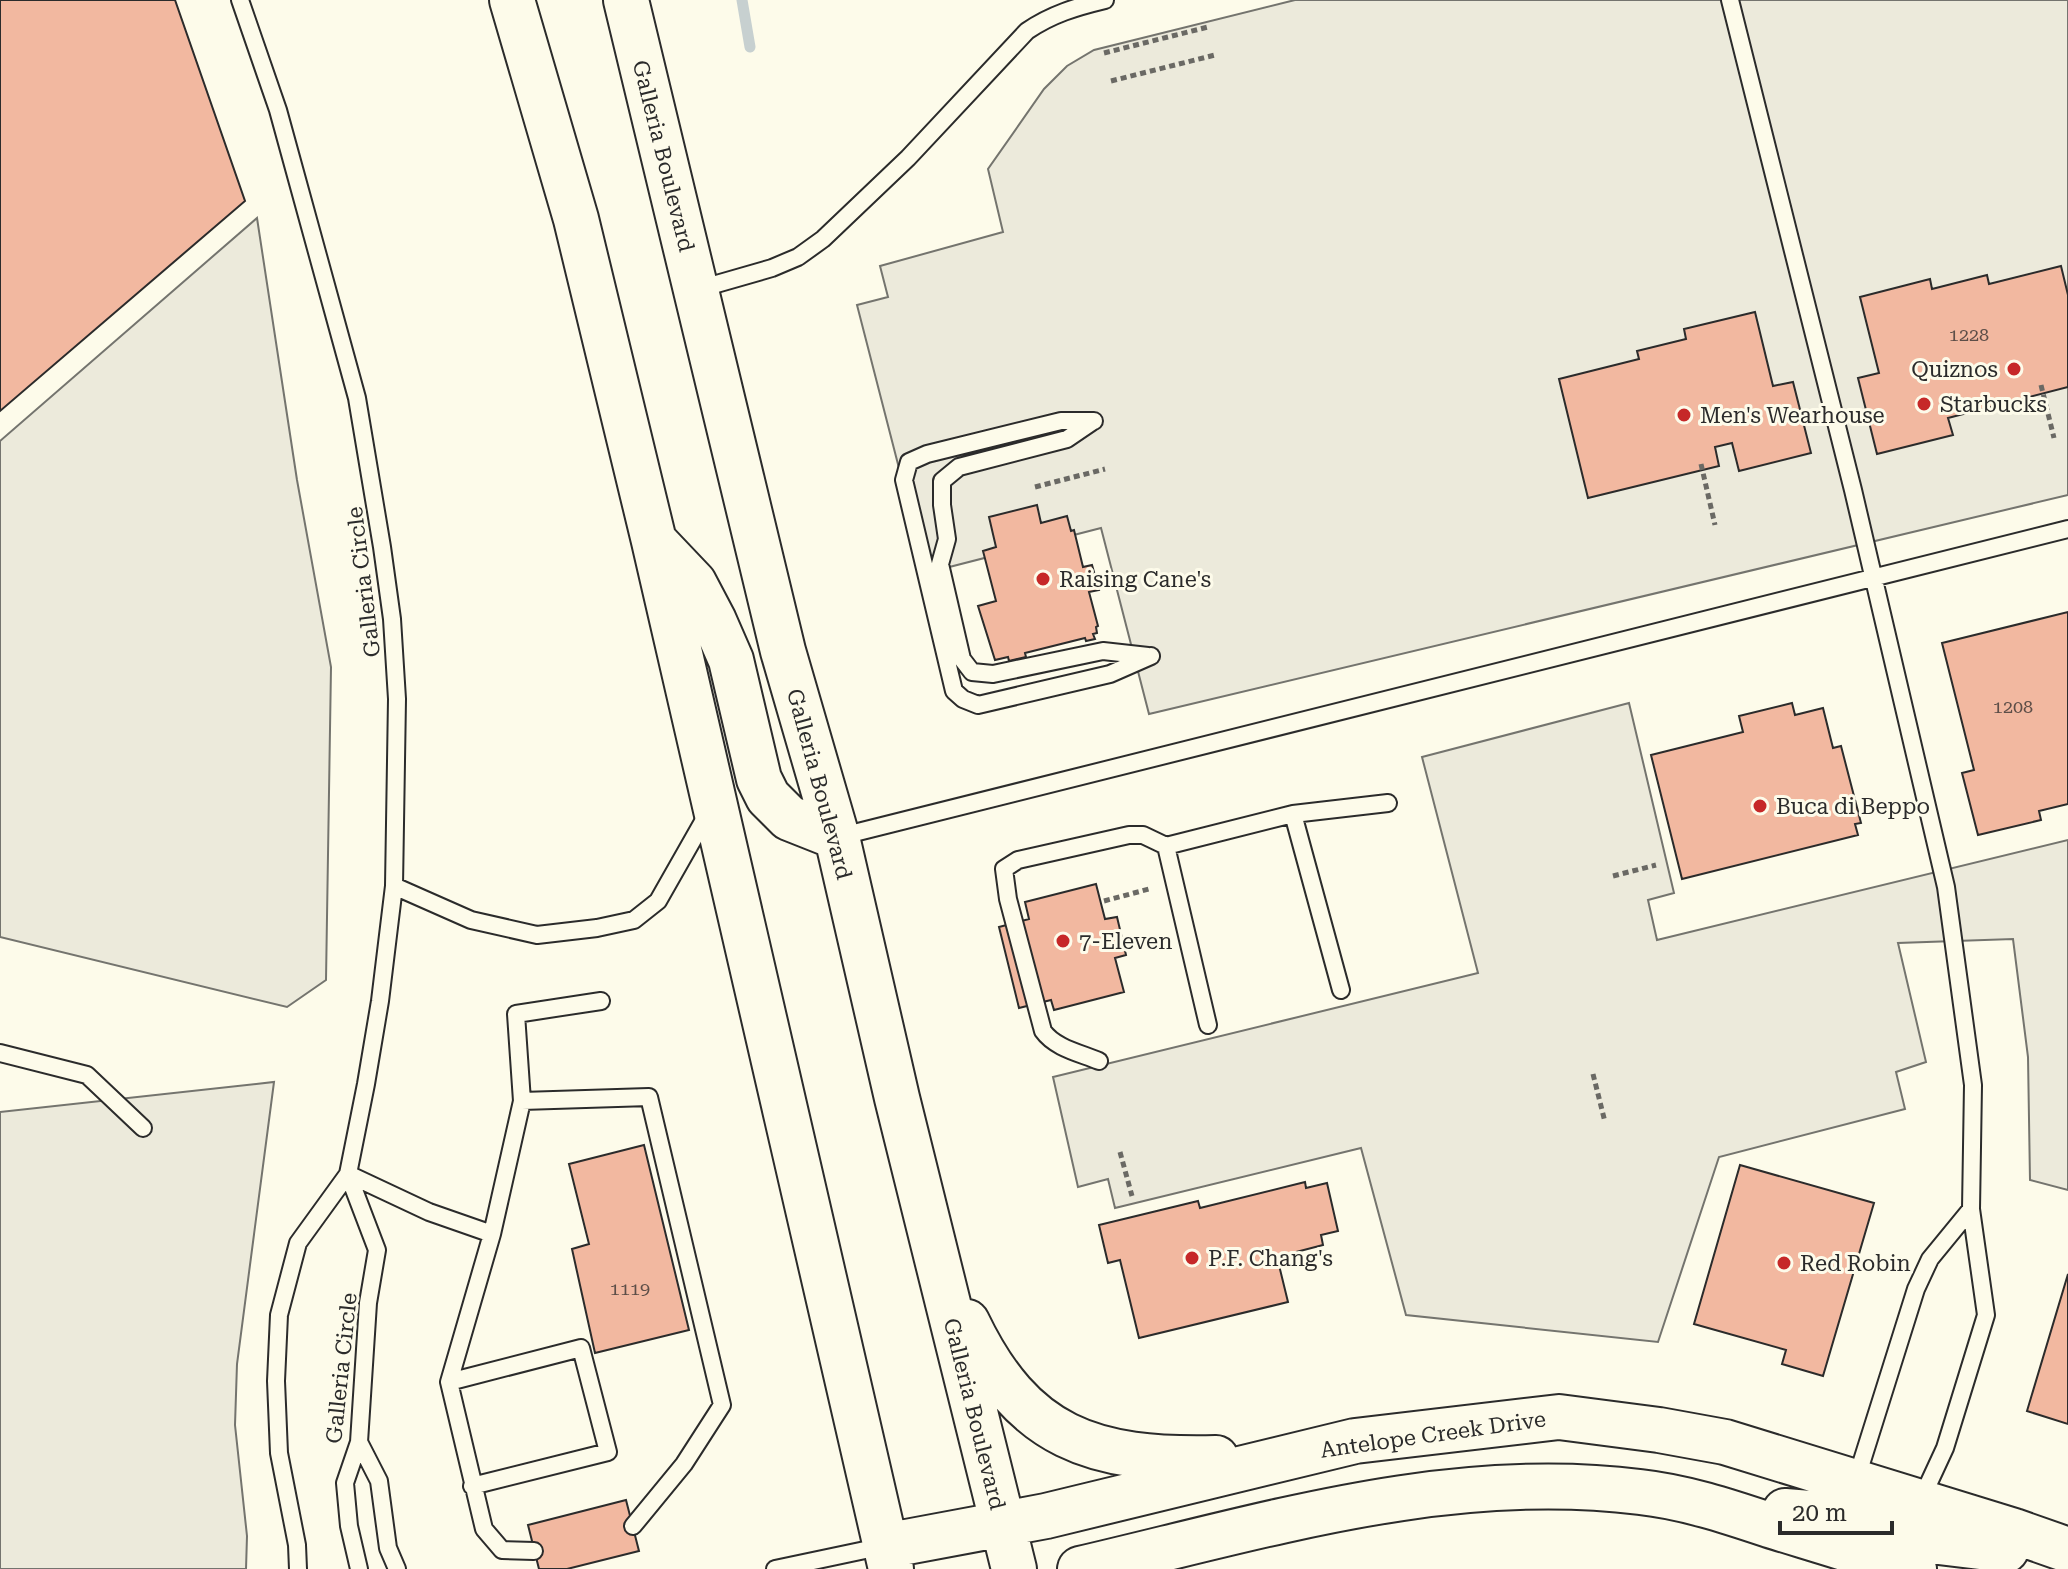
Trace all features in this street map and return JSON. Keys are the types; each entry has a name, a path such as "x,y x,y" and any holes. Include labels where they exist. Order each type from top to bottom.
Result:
{"main road":[{"path":"512,0 576,219 654,541 888,1558"},
{"name":"Galleria Boulevard","path":"626,0 783,651 837,837 1014,1569"},
{"path":"654,541 694,583 714,621 731,660 759,779 768,797 789,818 837,837"},
{"path":"936,1255 976,1341 998,1375 1022,1404 1053,1429 1086,1445 1167,1459 1302,1454"},
{"name":"Antelope Creek Drive","path":"888,1558 1003,1523 1059,1513 1355,1441 1559,1417 1725,1442 2068,1550"},
{"path":"1080,1569 1327,1510 1479,1488 1554,1484 1643,1492 1709,1506 1870,1518 1920,1502"},
{"path":"1709,1506 1860,1562 1914,1569"},
{"path":"1159,1569 1259,1525"},
{"path":"1860,1562 1922,1540 2068,1557"}],"lane":[{"name":"Galleria Circle","path":"240,0 278,110 357,398 392,619 397,699 394,886 380,1001 348,1174 298,1243 279,1315 276,1381 279,1453 297,1545 298,1569"},
{"path":"697,290 764,271 798,257 823,239 908,158 1027,31 1067,9 1105,0"},
{"path":"1730,0 1874,577 1946,887 1973,1085 1971,1209 1986,1315 1945,1448 1920,1502"},
{"path":"1061,421 1094,421 1067,439 959,467 942,481 947,539 940,564 962,659 972,672 993,674 1103,651 1151,656 1110,674 978,705 963,699 954,691 904,480 909,462 927,454 1061,421"},
{"path":"837,837 2068,529"},
{"path":"394,886 471,920 537,935 634,920 658,901 715,802"},
{"path":"1099,1061 1059,1045 1043,1031 1008,899 1004,869 1018,860 1129,835 1143,835 1166,846 1293,814 1388,803"},
{"path":"1293,814 1341,990"},
{"path":"1166,846 1208,1025"},
{"path":"534,1551 502,1550 484,1529 449,1382 492,1234 522,1101 516,1014 601,1001"},
{"path":"0,1053 87,1075 143,1128"},
{"path":"522,1101 649,1097 722,1405 684,1464 633,1526"},
{"name":"Galleria Circle","path":"348,1174 377,1250 368,1303 359,1442 345,1483 349,1526 359,1569"},
{"path":"348,1174 429,1212 492,1234"},
{"path":"1855,1482 1916,1289 1930,1259 1971,1209"},
{"path":"449,1382 581,1348 608,1452 472,1486"},
{"path":"359,1442 379,1481 388,1548 397,1569"},
{"path":"775,1569 888,1558"}],"path":[{"path":"1104,53 1208,27"},
{"path":"1111,81 1215,55"},
{"path":"2041,385 2054,438"},
{"path":"1701,464 1715,525"},
{"path":"1035,487 1105,469"},
{"path":"1613,876 1656,865"},
{"path":"1104,901 1174,882"},
{"path":"1593,1074 1605,1122"},
{"path":"1120,1152 1132,1196"}],"shaded area":[{"path":"1295,0 2068,0 2068,495 1149,714 1101,528 926,573 857,305 888,297 880,266 1003,232 988,169 1044,89 1067,66 1094,50"},
{"path":"257,218 297,480 331,667 326,980 287,1007 0,937 0,441"},
{"path":"1629,703 1674,893 1648,900 1657,940 2068,840 2068,1190 2030,1180 2028,1057 2013,939 1898,943 1926,1062 1896,1072 1905,1109 1719,1157 1658,1342 1406,1315 1361,1148 1115,1208 1108,1179 1078,1187 1053,1077 1478,973 1422,757"},
{"path":"274,1082 237,1364 235,1425 247,1536 246,1569 0,1569 0,1112"}],"building":[{"path":"0,0 175,0 245,201 0,411"},
{"path":"2061,266 2068,295 2068,387 1948,418 1953,435 1877,454 1858,378 1879,373 1860,297 1930,279 1932,289 1987,275 1989,284"},
{"name":"Men's Wearhouse","path":"1755,312 1773,386 1793,382 1811,453 1739,471 1732,443 1715,447 1719,466 1588,498 1559,379 1639,359 1637,351 1686,339 1684,329"},
{"name":"Raising Cane's","path":"1037,505 1041,523 1067,516 1071,531 1074,530 1083,567 1092,565 1099,590 1089,592 1097,633 1093,634 1095,639 1086,641 1085,638 1025,653 1026,657 1009,661 1008,657 995,660 978,606 996,601 983,551 996,547 989,517"},
{"path":"2068,612 2068,804 2039,811 2041,820 1978,835 1962,773 1974,770 1942,643"},
{"name":"Buca di Beppo","path":"1792,703 1795,715 1823,708 1833,748 1841,746 1861,823 1855,824 1858,835 1682,879 1651,755 1743,732 1739,716"},
{"name":"7-Eleven","path":"1096,884 1105,919 1117,917 1126,955 1115,958 1124,992 1054,1010 1051,1000 1019,1008 999,927 1029,919 1025,902"},
{"path":"644,1145 689,1330 595,1353 572,1249 589,1244 569,1164"},
{"name":"Red Robin","path":"1740,1165 1874,1203 1823,1376 1782,1364 1786,1350 1694,1324"},
{"name":"P.F. Chang's","path":"1305,1182 1306,1188 1327,1183 1338,1231 1321,1235 1323,1245 1277,1257 1288,1302 1139,1338 1120,1260 1108,1263 1099,1225 1198,1201 1200,1208"},
{"path":"2068,1274 2068,1424 2027,1411"},
{"path":"626,1500 639,1551 567,1569 539,1569 528,1525"}],"waterway":[{"path":"742,0 750,47"}],"place":[{"name":"Quiznos","path":"2014,369"},
{"name":"Starbucks","path":"1924,404"},
{"name":"Men's Wearhouse","path":"1684,415"},
{"name":"Raising Cane's","path":"1043,579"},
{"name":"Buca di Beppo","path":"1760,806"},
{"name":"7-Eleven","path":"1063,941"},
{"name":"P.F. Chang's","path":"1192,1258"},
{"name":"Red Robin","path":"1784,1263"}]}
